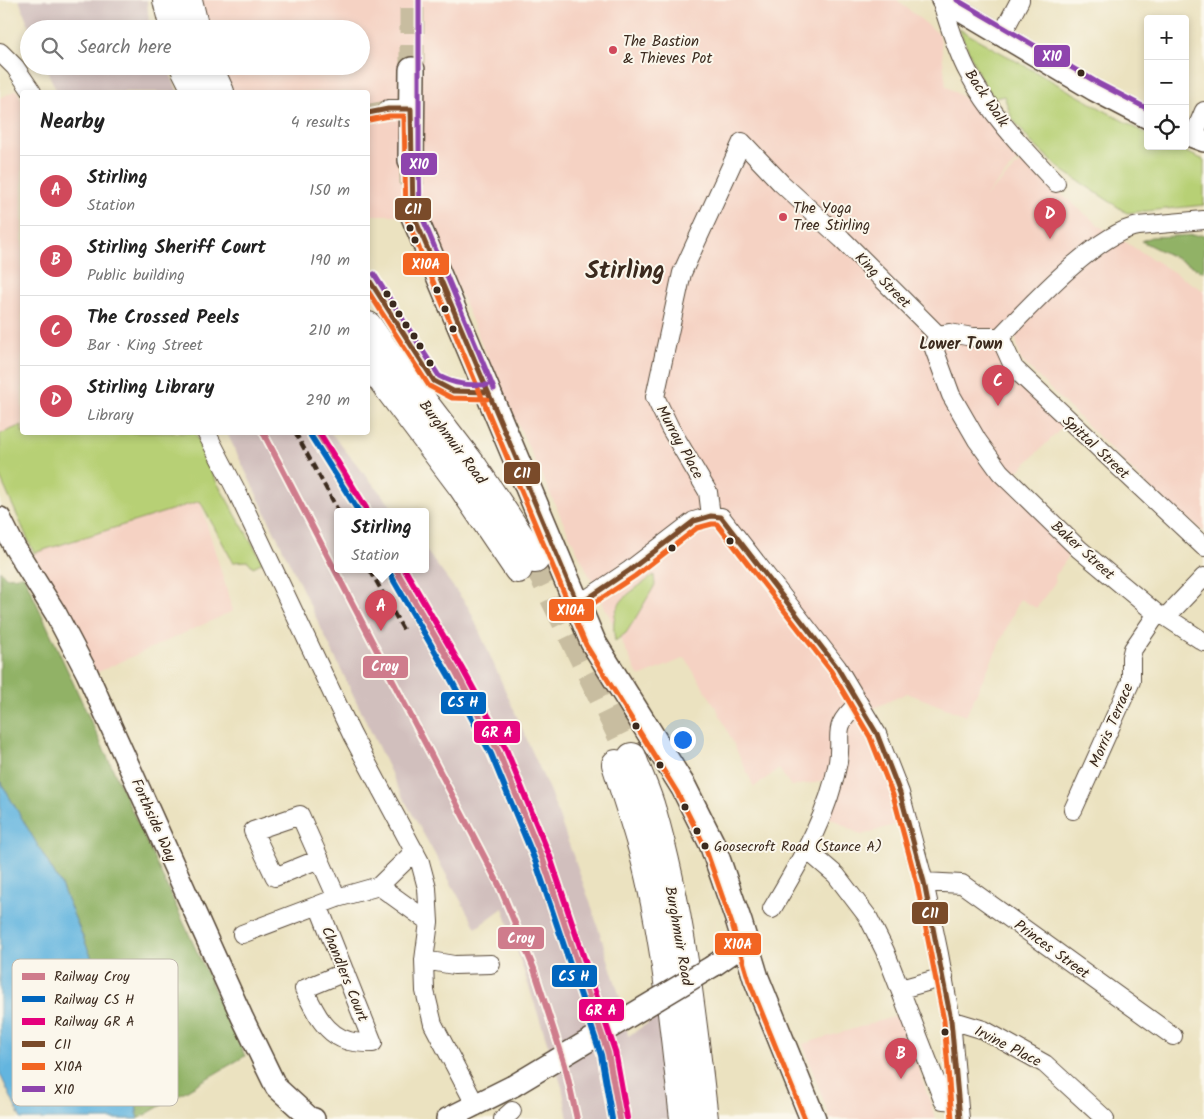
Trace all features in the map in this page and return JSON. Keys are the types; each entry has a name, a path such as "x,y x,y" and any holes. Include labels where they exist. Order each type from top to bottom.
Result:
{"main road":[{"path":"167,0 172,20"},
{"path":"188,0 194,20"},
{"path":"411,160 400,109 412,70"},
{"path":"188,75 196,90"},
{"path":"212,75 219,90"},
{"path":"413,214 593,642 684,788 712,844 745,944 778,1034 813,1119"},
{"name":"Burghmuir Road","path":"370,329 391,360 474,468 527,564 462,486 370,364"},
{"name":"Burghmuir Road","path":"684,1119 671,1013 653,898 624,760 652,809 668,875 685,964 704,1119"}],"street":[{"path":"941,0 1094,90 1144,116"},
{"name":"Back Walk","path":"941,0 967,71 984,99 1021,146 1056,183"},
{"path":"1001,36 1020,0"},
{"path":"0,52 20,74"},
{"path":"20,75 31,90"},
{"path":"1194,138 1204,111"},
{"name":"Murray Place","path":"711,516 708,492 670,428 655,397 682,273 742,142"},
{"name":"King Street","path":"742,142 780,183 842,239 938,335"},
{"path":"938,335 949,333 973,337 1000,337 1049,288 1096,246 1118,233 1138,226 1204,220"},
{"name":"Baker Street","path":"938,335 933,346 951,395 977,440 1000,472 1078,549 1162,616 1204,642"},
{"name":"Spittal Street","path":"1000,337 1014,368 1204,547"},
{"path":"208,435 237,492 352,735 415,851 427,888 429,922 424,960 425,990 433,1024 476,1106"},
{"path":"578,605 630,570 694,521 711,516 721,517 837,667 877,734 900,793 924,882 952,1020 950,1100"},
{"name":"Forthside Way","path":"0,518 15,548 56,614 87,673 242,1017 276,1086 311,1119"},
{"name":"Morris Terrace","path":"1074,810 1131,681 1133,649 1162,616 1204,578"},
{"path":"772,909 807,850 830,796 838,760 838,732 842,721 858,704"},
{"path":"319,859 275,878 253,831 300,815 337,898"},
{"path":"807,850 836,875 868,917 960,1119"},
{"path":"242,934 337,898 379,886 415,851"},
{"name":"Princes Street","path":"924,882 962,884 1173,1036"},
{"path":"379,886 429,922"},
{"name":"Chandlers Court","path":"318,905 345,972 373,1043 348,1041 330,1032 317,1016 304,989 345,972"},
{"path":"447,1119 513,1086 713,966 745,944"},
{"path":"424,960 454,965 491,964"},
{"path":"901,989 944,977"},
{"name":"Irvine Place","path":"952,1020 984,1030 1045,1064 1105,1119"}],"shaded area":[{"path":"19,0 147,0 149,20 27,20"},
{"path":"193,0 897,0 940,35 946,86 986,113 1023,154 982,200 1021,161 1101,227 1204,291 1204,532 1154,492 1020,359 1012,319 991,348 1064,426 1011,478 1078,542 1055,576 1054,579 1056,581 1036,608 1020,599 966,716 907,693 870,710 914,819 861,835 818,811 829,781 791,786 779,769 754,787 717,709 685,658 639,677 565,526 493,370 427,215 370,215 370,90 231,90 224,75 370,75 370,20 199,20"},
{"path":"49,75 171,75 177,90 56,90"},
{"path":"17,90 20,97 20,426 0,434 0,98"},
{"path":"228,435 333,435 393,508 334,508 334,573 429,573 429,554 469,608 550,792 591,905 624,1010 628,1036 662,1014 670,1119 568,1119 562,1087 503,908 476,928 400,792"},
{"path":"200,501 233,611 96,673 31,561 34,553"},
{"path":"900,1015 936,1119 830,1119 803,1044"}],"green space":[{"path":"959,29 1144,133 1144,150 1181,150 1204,160 1204,205 1127,213 1062,170 1031,142 1012,118 1004,96 994,98 980,77"},
{"path":"1204,235 1204,272 1141,241 1151,237"},
{"path":"20,426 20,435 196,435 208,459 212,474 263,562 253,567 248,561 233,562 200,501 34,553 0,477 0,434"},
{"path":"0,570 5,577 24,576 245,1056 178,1095 178,959 92,959 61,885 0,781"},
{"path":"654,575 655,585 635,619 626,633 615,641 614,617 621,601"},
{"path":"136,1106 160,1106 138,1119"}],"water":[{"path":"0,781 61,885 92,959 12,959 12,1100 0,1074"},
{"path":"15,1106 136,1106 138,1119 21,1119"}],"tunnel":[{"path":"412,0 412,70"},
{"path":"370,113 388,109"},
{"path":"411,160 413,214"},
{"path":"535,559 632,757"}],"railway":[{"path":"297,435 337,508"},
{"path":"372,573 404,631"}],"rail line":[{"name":"Croy","path":"265,435 334,568"},
{"name":"Croy","path":"319,435 365,508"},
{"name":"Croy","path":"336,573 499,885 534,969 565,1065 577,1119"},
{"name":"Croy","path":"398,573 456,672 498,751 543,860 608,1053 620,1119"}],"transit line":[{"name":"X10","path":"419,0 420,212 494,389"},
{"name":"X10","path":"957,0 1098,83 1144,107"},
{"name":"C11","path":"370,113 388,109 411,109 413,214 578,605"},
{"name":"X10A","path":"370,120 389,116 404,116 406,217 586,645 677,792 705,847 732,924 749,981 805,1119"},
{"name":"X10","path":"374,274 439,376 456,383 487,385"},
{"name":"C11","path":"370,281 434,381 453,391 487,392"},
{"name":"X10A","path":"370,294 429,386 452,398 487,399"},
{"path":"321,435 366,508"},
{"path":"311,436 356,508"},
{"name":"C11","path":"578,605 630,570 694,521 711,516 721,517 837,667 877,734 900,793 924,882 951,1020 960,1119"},
{"name":"X10A","path":"582,611 635,576 697,528 717,524 831,671 870,737 893,795 917,884 944,1021 952,1119"},
{"path":"407,573 505,747 550,857 615,1051 627,1118"},
{"path":"390,574 449,676 491,754 536,863 601,1055 612,1119"}],"place":[{"name":"The Bastion & Thieves Pot","path":"613,50"},
{"name":"The Yoga Tree Stirling","path":"783,217"},
{"name":"Stirling Library","path":"1050,239"},
{"name":"The Crossed Peels","path":"998,406"},
{"name":"Stirling","path":"381,631"},
{"name":"Goosecroft Road (Stance A)","path":"705,846"},
{"name":"Stirling Sheriff Court","path":"901,1079"}],"district":[{"name":"Stirling","path":"625,269"},
{"name":"Lower Town","path":"961,343"}]}
